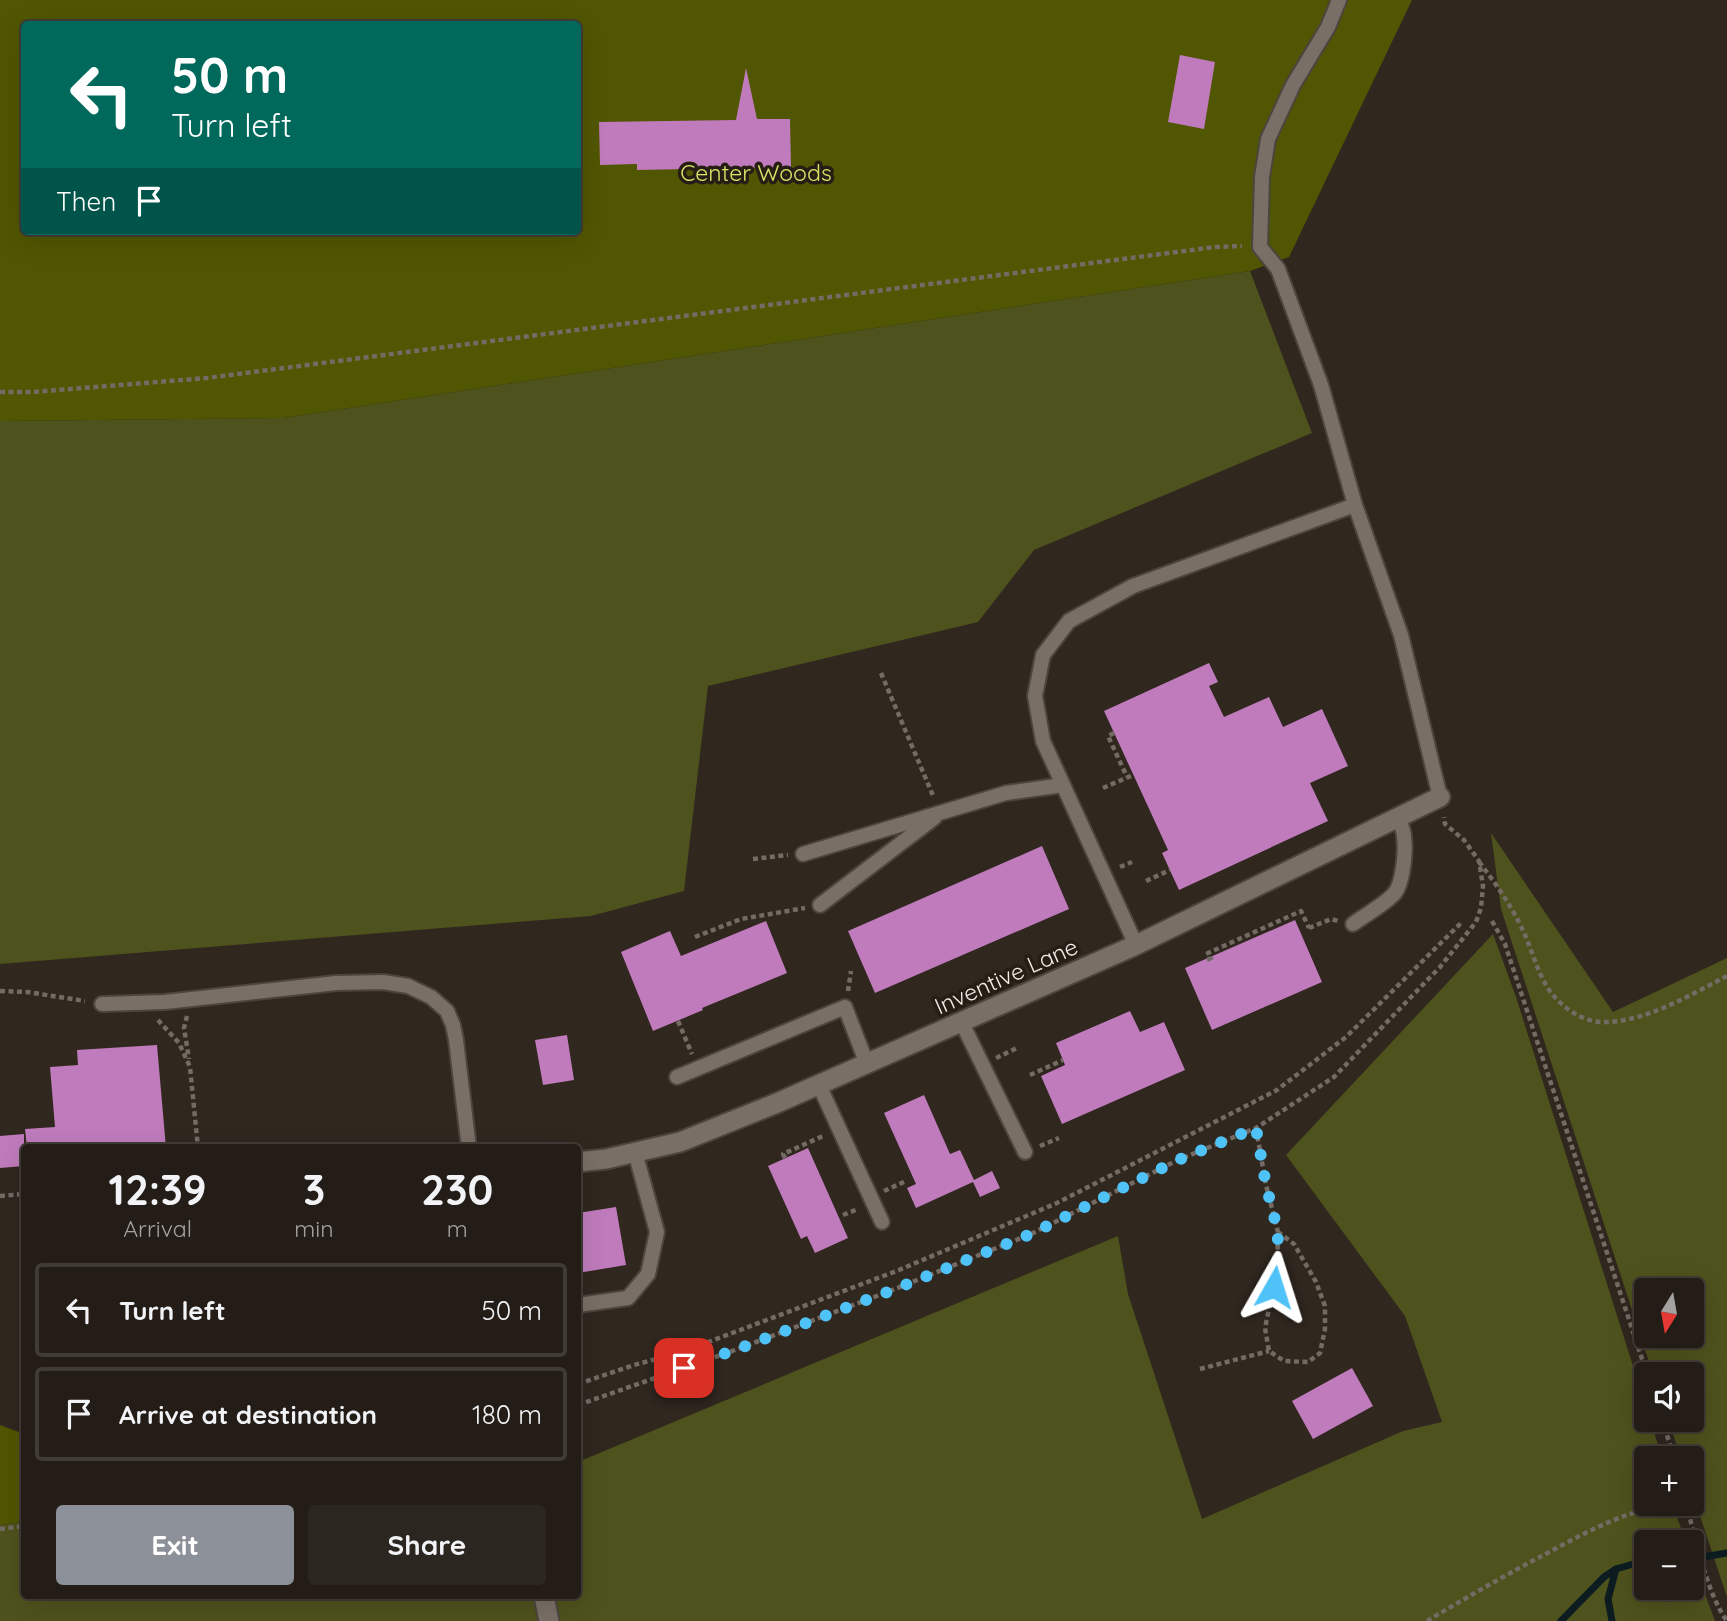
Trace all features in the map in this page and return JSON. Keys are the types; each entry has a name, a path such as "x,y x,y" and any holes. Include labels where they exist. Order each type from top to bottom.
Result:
{"street":[{"name":"Inventive Lane","path":"581,1162 680,1142 819,1085 1136,945 1440,797"},
{"path":"544,1599 548,1621"}],"lane":[{"path":"1339,0 1328,27 1293,85 1268,139 1262,177 1260,247 1278,269 1321,385 1355,505 1401,635 1440,797"},
{"path":"1136,945 1043,741 1035,696 1043,655 1069,621 1133,586 1355,505"},
{"path":"803,854 1006,793 1063,785"},
{"path":"820,905 940,813"},
{"path":"1353,924 1393,896 1398,889 1405,844 1398,817"},
{"path":"102,1004 165,1002 336,983 383,982 408,986 431,997 447,1011 453,1025 469,1144"},
{"path":"677,1077 845,1007 867,1064"},
{"path":"962,1023 1025,1152"},
{"path":"819,1085 883,1222"},
{"path":"581,1305 628,1298 648,1274 657,1232 635,1152"}],"path":[{"path":"0,392 33,392 207,378 1215,247 1260,247"},
{"path":"881,673 940,813"},
{"path":"1103,788 1130,776 1108,736 1115,733"},
{"path":"1113,747 1120,744"},
{"path":"1440,797 1445,824 1464,840 1502,890 1524,933 1545,984 1560,1004 1579,1016 1600,1023 1635,1018 1674,1003 1727,976"},
{"path":"752,859 803,854"},
{"path":"581,1404 735,1350 1031,1234 1178,1160 1256,1128 1334,1077 1440,967 1476,922 1482,908 1483,886 1479,861"},
{"path":"1146,881 1170,870"},
{"path":"695,937 741,919 820,905"},
{"path":"1207,960 1211,958 1208,953 1301,911 1309,928 1331,919"},
{"path":"1492,921 1505,944 1643,1362"},
{"path":"581,1383 679,1353 899,1270 1057,1203 1277,1090 1346,1037 1461,923"},
{"path":"0,991 27,992 102,1004"},
{"path":"192,1009 187,1015 184,1028 198,1144"},
{"path":"148,1017 159,1020 179,1043 190,1067"},
{"path":"678,1021 688,1044"},
{"path":"1030,1075 1063,1060"},
{"path":"1256,1128 1278,1232 1277,1271 1265,1328 1269,1351 1284,1361 1308,1362 1320,1353 1325,1329 1325,1306 1316,1282 1294,1244 1278,1232"},
{"path":"785,1158 783,1154 827,1134"},
{"path":"0,1196 21,1194"},
{"path":"1200,1370 1269,1351"},
{"path":"1427,1621 1581,1535 1634,1513"},
{"path":"1689,1516 1704,1569 1720,1612 1727,1621"},
{"path":"0,1529 21,1526"}],"green space":[{"name":"Center Woods","path":"0,0 1412,0 1289,257 1250,271 283,418 0,421"},
{"path":"1250,271 1312,433 1034,550 978,622 708,686 684,891 591,916 0,964 0,421 283,418"},
{"path":"1491,833 1613,1012 1727,958 1727,1597 1700,1516 1704,1516 1704,1446 1677,1446 1672,1432 1704,1432 1704,1362 1649,1362 1645,1348 1704,1348 1704,1278 1634,1278 1634,1316 1501,909"},
{"path":"1493,934 1516,997 1634,1369 1634,1432 1654,1432 1658,1446 1634,1446 1634,1516 1677,1516 1682,1530 1634,1530 1634,1600 1704,1600 1704,1591 1715,1621 0,1621 0,1525 21,1522 21,1599 581,1599 581,1461 1118,1236 1128,1294 1202,1519 1403,1431 1442,1422 1405,1316 1286,1155"},
{"path":"0,1425 21,1433 21,1522 0,1525"}],"building":[{"path":"1180,55 1215,62 1204,129 1168,122"},
{"path":"746,68 757,119 790,119 791,167 637,170 637,164 600,165 599,122 736,120"},
{"path":"1209,663 1218,682 1209,686 1224,717 1269,697 1283,727 1322,709 1348,766 1310,783 1328,821 1179,890 1162,853 1168,850 1104,711"},
{"path":"1042,846 1069,909 875,993 848,931"},
{"path":"1295,920 1322,982 1212,1030 1185,968"},
{"path":"766,921 787,973 653,1031 621,952 670,931 681,956"},
{"path":"1130,1011 1140,1032 1164,1022 1185,1070 1062,1124 1041,1076 1065,1065 1056,1043"},
{"path":"567,1035 574,1080 543,1085 535,1040"},
{"path":"157,1045 166,1144 27,1144 25,1129 55,1127 50,1067 78,1065 77,1050"},
{"path":"924,1095 950,1154 960,1150 974,1180 992,1171 1000,1188 980,1197 973,1182 916,1208 907,1188 916,1184 884,1113"},
{"path":"24,1134 21,1166 0,1168 0,1136"},
{"path":"808,1148 848,1238 815,1253 807,1236 801,1239 768,1166"},
{"path":"616,1207 626,1265 581,1272 581,1213"},
{"path":"1352,1368 1373,1406 1313,1439 1292,1401"}],"waterway":[{"path":"1704,1557 1727,1553"},
{"path":"1561,1621 1604,1577 1616,1569 1634,1564"},
{"path":"1612,1621 1608,1599 1616,1569"}],"route":[{"path":"684,1368 890,1291 1031,1234 1178,1160 1256,1128 1278,1232 1274,1287"}]}
